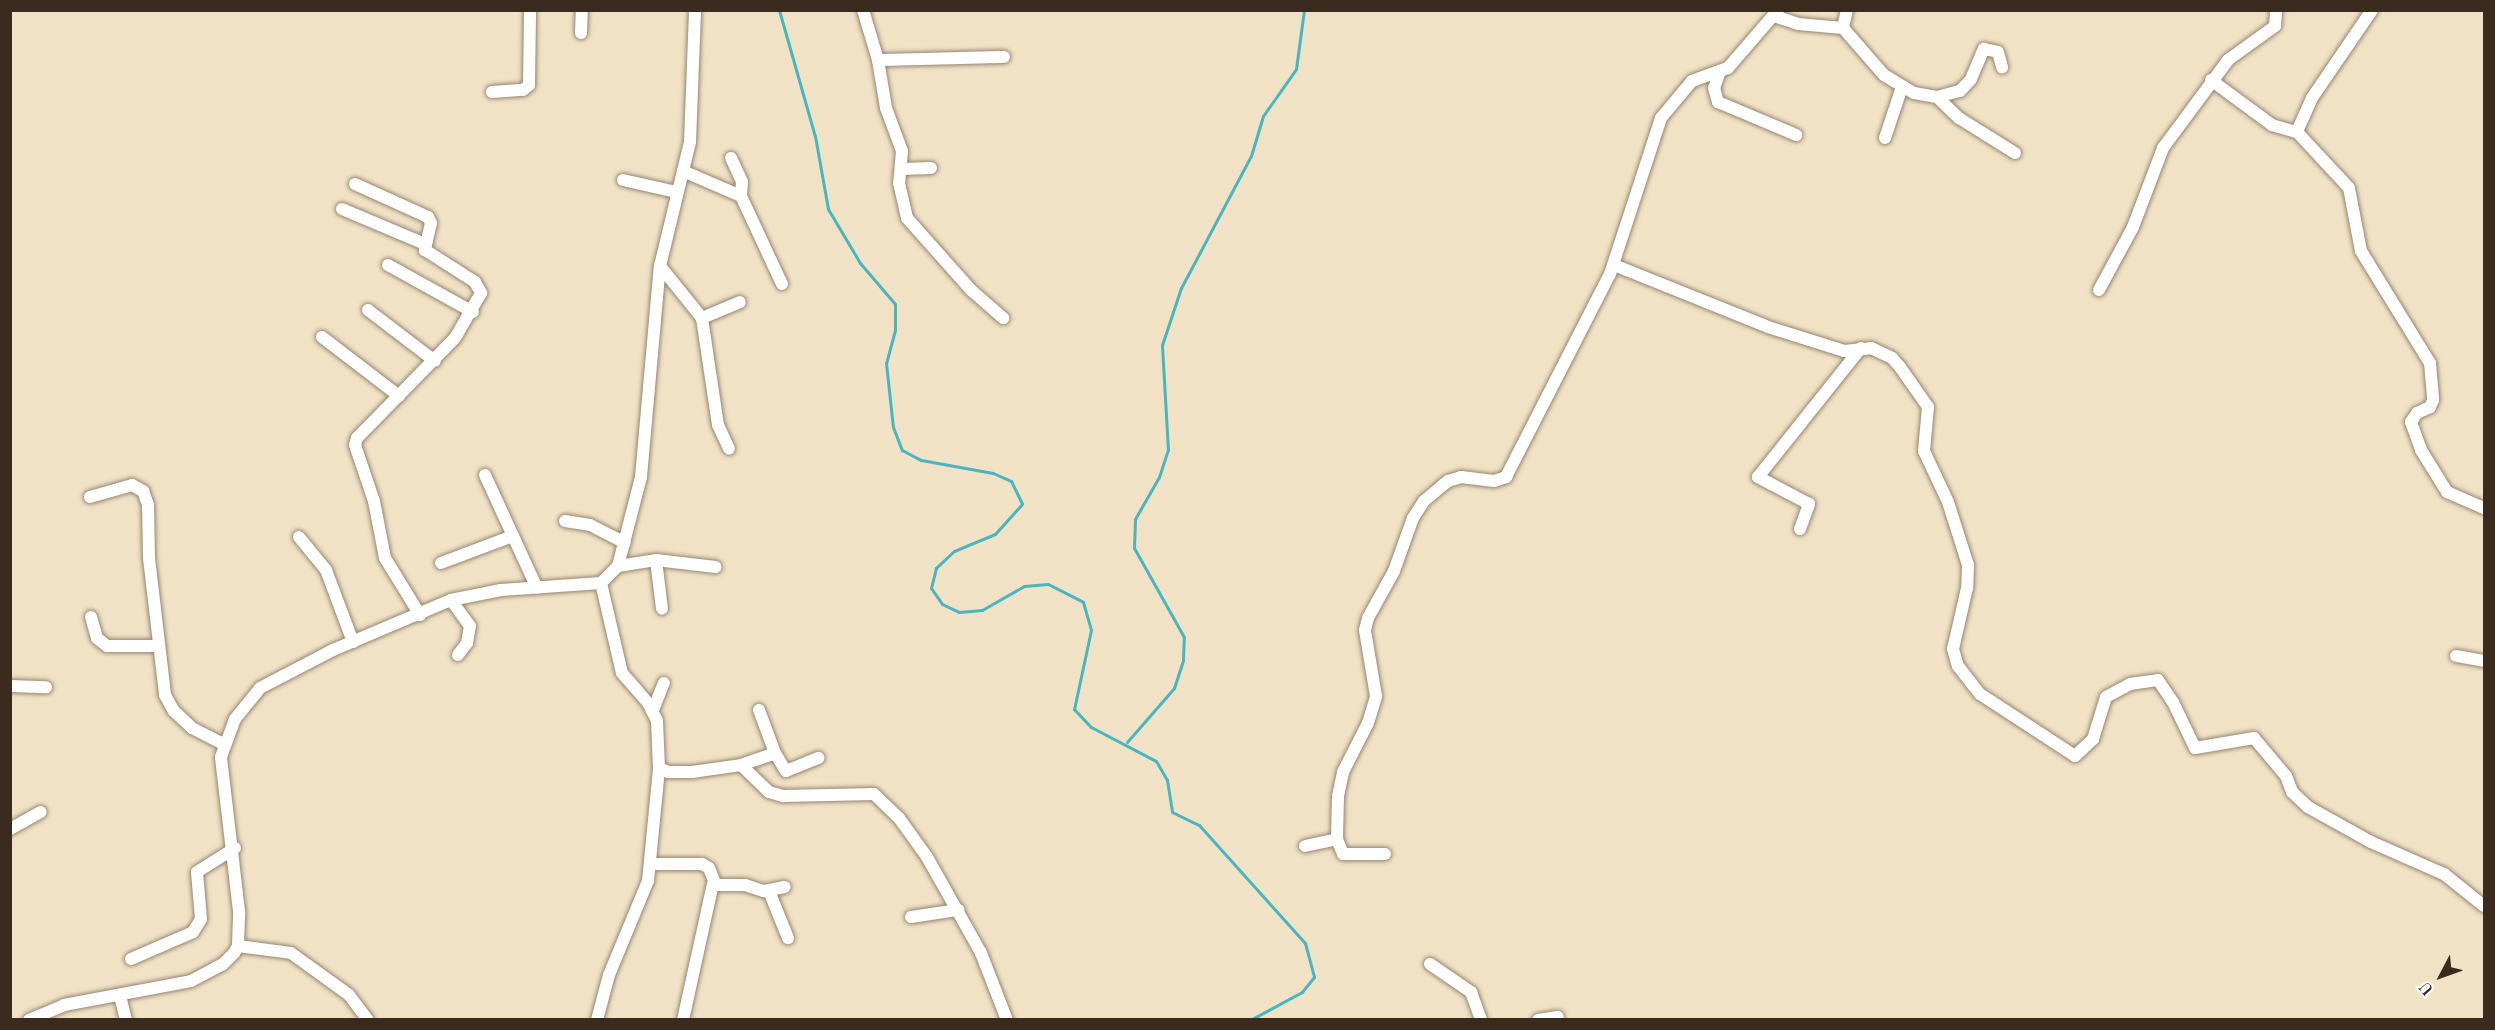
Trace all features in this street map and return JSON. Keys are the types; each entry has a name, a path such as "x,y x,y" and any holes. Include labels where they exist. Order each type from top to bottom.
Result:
{"street":[{"path":"492,92 523,90 529,85 530,10"},
{"path":"581,33 582,10"},
{"path":"29,1020 64,1005 120,996 197,978 223,964 238,946 234,848 222,778 224,744 243,706 260,688 353,642 451,600 537,588 601,583 618,566 626,543 641,477 660,266 676,192 683,171 693,115 695,10"},
{"path":"863,10 878,60 886,108 902,151 901,201 907,218 971,290 1003,318"},
{"path":"1844,28 1847,10"},
{"path":"2099,290 2133,227 2163,148 2211,80 2236,52 2275,26 2276,10"},
{"path":"2297,132 2312,98 2372,10"},
{"path":"1385,854 1343,854 1337,838 1343,772 1368,723 1376,696 1365,630 1368,618 1394,571 1413,518 1424,501 1448,481 1461,477 1494,481 1506,477 1614,265 1661,118 1692,81 1720,71 1740,58 1776,13 1798,24 1844,28 1884,75 1902,87 1923,96 1937,97 1965,87 1984,49 1998,52 2002,67"},
{"path":"878,60 1004,57"},
{"path":"1720,71 1714,88 1718,102 1796,135"},
{"path":"2211,80 2272,125 2297,132 2349,188 2361,251 2430,363 2433,399 2430,407 2417,413 2411,422 2421,450 2447,492 2484,508"},
{"path":"1885,138 1902,87"},
{"path":"1937,97 1959,118 2014,153"},
{"path":"731,158 742,182 741,196 782,284"},
{"path":"902,169 931,168"},
{"path":"683,171 741,196"},
{"path":"623,180 676,192"},
{"path":"355,184 428,217 431,223 424,244"},
{"path":"342,209 424,244 430,254 475,282 481,293 474,312 435,361 357,438 355,445 374,501 385,558 420,615"},
{"path":"388,265 474,312"},
{"path":"1614,265 1767,327 1844,351 1861,348 1892,358 1928,407 1924,451 1948,502 1969,576 1953,650 1958,666 1980,694 2075,756 2093,739 2106,697 2130,684 2157,681 2164,686 2195,748 2254,738 2286,776 2292,792 2308,807 2371,842 2445,874 2484,906"},
{"path":"660,266 702,318 718,425 729,449"},
{"path":"702,318 740,302"},
{"path":"368,310 435,361"},
{"path":"322,338 399,396"},
{"path":"1800,529 1809,504 1758,477 1861,348"},
{"path":"485,475 537,588"},
{"path":"90,497 132,485 143,491 148,505 161,682 169,704 198,732 224,744"},
{"path":"565,521 590,525 626,543"},
{"path":"441,563 513,536"},
{"path":"299,537 326,570 353,642"},
{"path":"618,566 656,560 716,567"},
{"path":"656,560 662,609"},
{"path":"601,583 622,673 653,710"},
{"path":"451,600 470,626 467,643 458,655"},
{"path":"91,617 97,638 107,646 158,645"},
{"path":"2456,656 2484,661"},
{"path":"597,1020 609,975 641,905 652,864 651,820 659,768 653,710 664,683"},
{"path":"10,686 46,687"},
{"path":"759,710 775,753 786,771 818,758"},
{"path":"659,768 668,772 692,772 741,765 775,753"},
{"path":"741,765 775,795 874,794 913,837 958,910 993,978 1007,1020"},
{"path":"10,829 41,812"},
{"path":"1305,846 1337,838"},
{"path":"130,958 193,932 201,920 197,872 234,848"},
{"path":"652,864 702,864 709,868 713,884 683,1020"},
{"path":"713,884 745,885 769,891 785,887"},
{"path":"769,891 788,938"},
{"path":"911,917 958,910"},
{"path":"238,946 291,953 349,995 369,1020"},
{"path":"1430,964 1471,992 1481,1020"},
{"path":"120,996 126,1020"},
{"path":"1538,1020 1558,1017"}],"waterway":[{"path":"779,10 815,136 828,209 860,263 895,304 895,330 886,363 893,427 902,450 921,460 993,473 1011,481 1022,504 995,534 954,551 936,568 931,588 942,604 959,612 982,610 1024,586 1048,584 1083,602 1091,630 1074,709 1091,727 1156,761 1167,780 1172,812 1199,825 1305,943 1314,977 1302,992 1250,1020"},
{"path":"1127,742 1174,688 1183,660 1184,637 1134,548 1135,519 1159,477 1168,450 1162,345 1181,288 1251,156 1263,116 1296,69 1304,10"}]}
